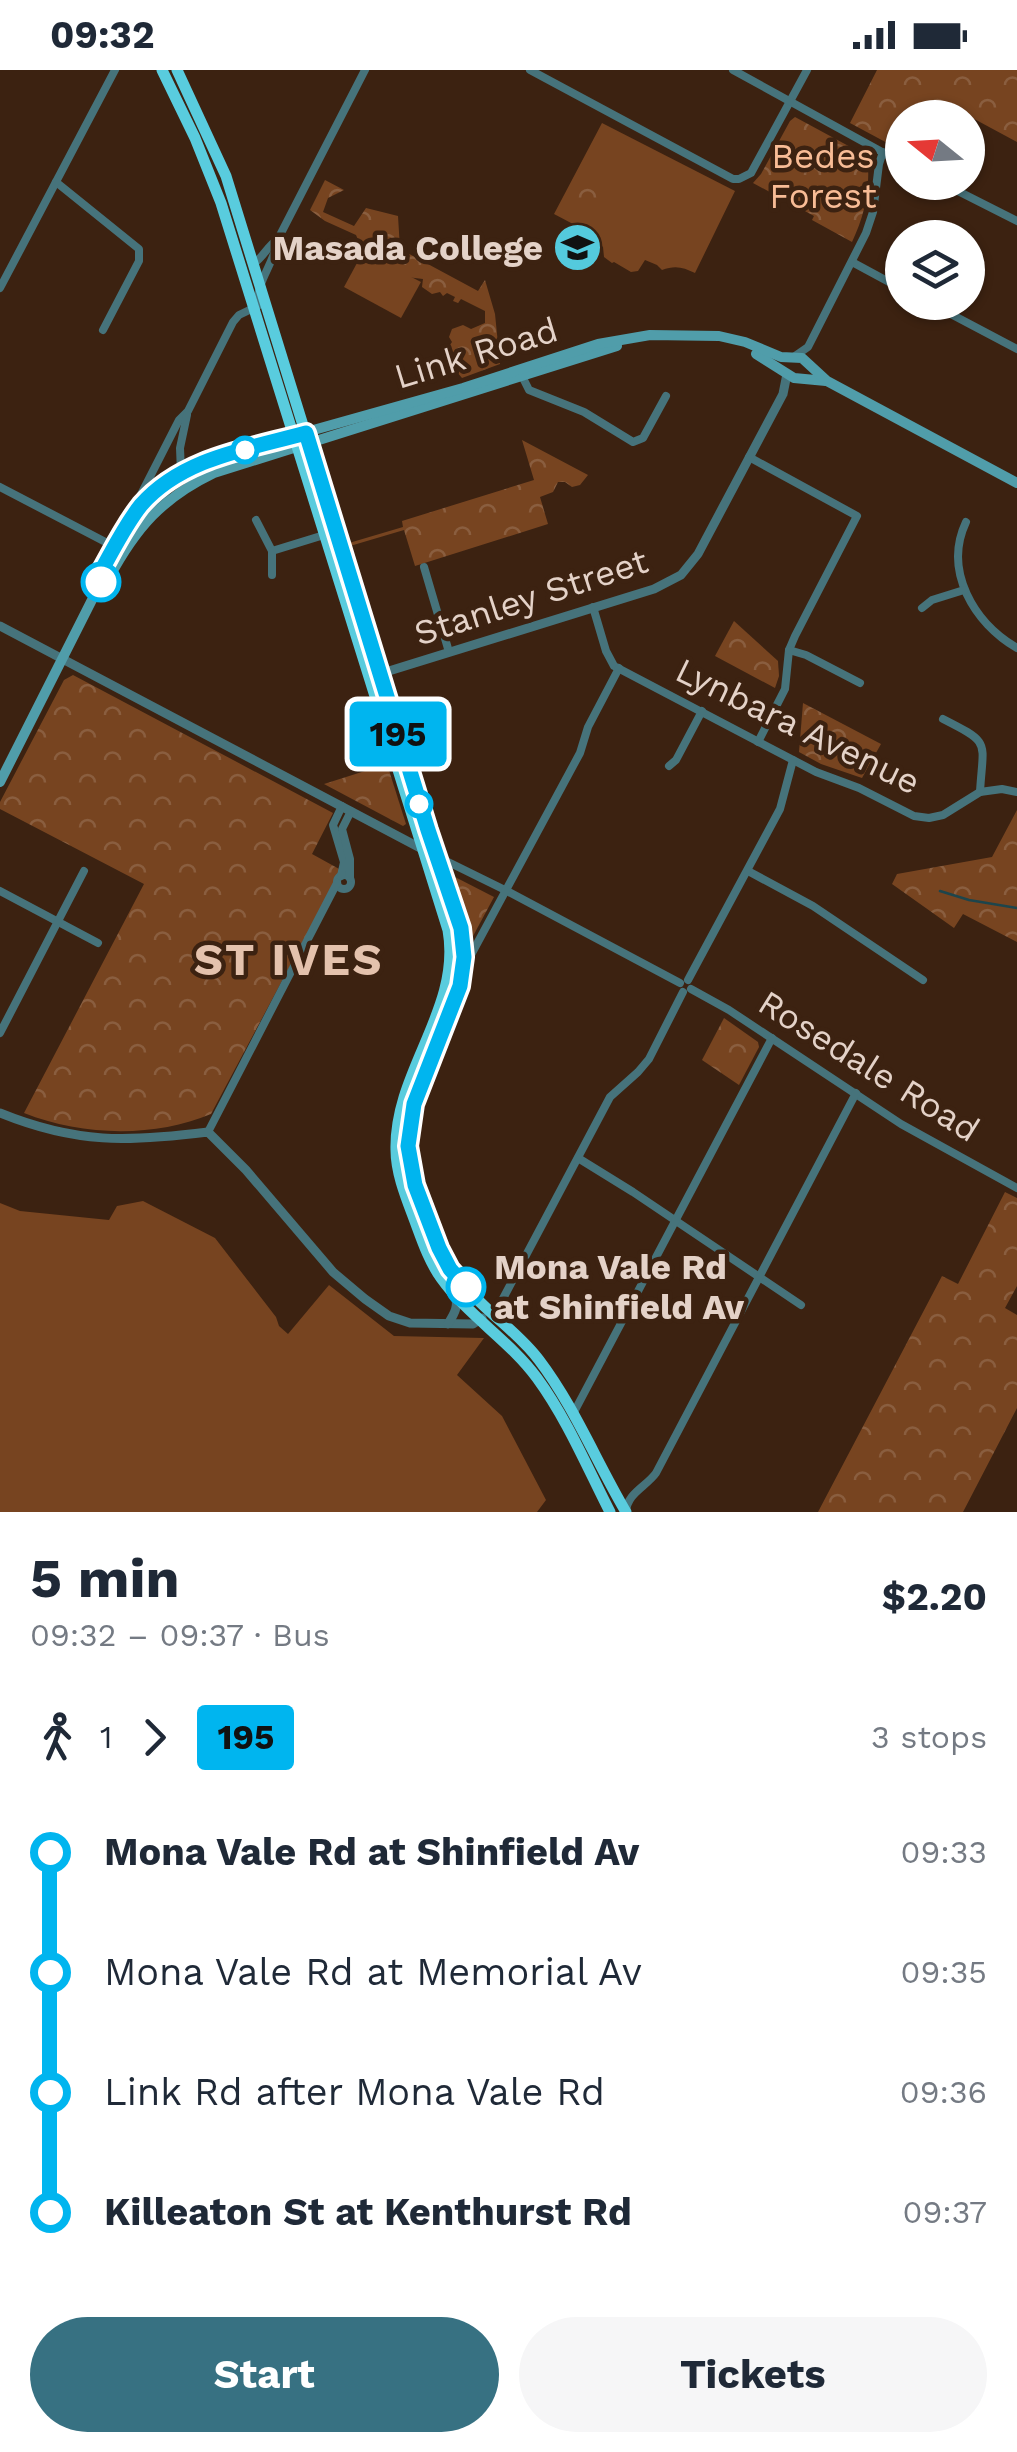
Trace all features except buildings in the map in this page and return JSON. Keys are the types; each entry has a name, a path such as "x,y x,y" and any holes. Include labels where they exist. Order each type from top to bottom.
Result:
{"highway":[{"path":"162,70 208,168 301,440 448,930 451,964 445,995 397,1126 396,1156 405,1194 437,1271 455,1296 486,1316 541,1362 622,1506"},
{"path":"177,70 226,176 260,286 324,535 461,928 464,957 456,997 409,1125 408,1158 422,1208 444,1258 539,1381 566,1425 609,1512"}],"main road":[{"name":"Link Road","path":"119,550 164,503 214,473 301,440 622,338 701,334 731,338 768,353 793,357"},
{"name":"Link Road","path":"119,550 142,504 181,472 228,454 301,440 614,347 664,339 718,342 765,359 793,376"},
{"path":"793,376 786,363 793,357 802,358 827,381 1017,483"},
{"path":"793,376 808,373 808,364"},
{"path":"793,376 827,381"},
{"path":"0,782 101,582 100,573 119,550"}],"street":[{"path":"0,288 114,70"},
{"path":"181,472 180,448 188,411 232,322 258,306 256,295 278,239 366,70"},
{"path":"530,70 734,179 750,173 807,70"},
{"path":"733,70 885,154"},
{"path":"808,364 808,347 866,233 882,152"},
{"path":"56,182 138,250 139,261 103,330"},
{"path":"975,200 1017,222"},
{"path":"253,264 278,239"},
{"path":"852,262 885,280"},
{"path":"962,320 1017,349"},
{"path":"793,357 808,347"},
{"path":"522,376 528,390 584,412 633,442 643,438 666,396"},
{"name":"Stanley Street","path":"374,676 665,584 688,570 793,376"},
{"path":"0,487 119,550 179,420 188,411"},
{"path":"749,458 858,516 789,650 785,689 758,742"},
{"path":"256,520 272,551 272,575"},
{"path":"966,522 959,557 964,590 987,625 1017,648"},
{"path":"272,551 324,535"},
{"path":"424,567 449,652"},
{"path":"922,608 932,600 964,590"},
{"name":"Lynbara Avenue","path":"593,607 606,651 619,668 816,772 918,817 943,815 980,792 1017,792"},
{"path":"0,626 436,856"},
{"path":"789,650 860,683"},
{"path":"462,973 580,753 588,727 619,668"},
{"path":"669,766 702,711"},
{"path":"944,719 980,740 984,754 980,792"},
{"path":"208,1132 246,1170 332,1272 389,1316 410,1323 448,1324 473,1324 486,1316 498,1308 610,1097 649,1059 780,809 793,760"},
{"path":"208,1132 341,884 350,858 342,829 346,808"},
{"name":"Rosedale Road","path":"436,856 686,986 901,1124 1017,1188"},
{"path":"748,871 813,906 923,980"},
{"path":"0,1033 84,872"},
{"path":"0,892 98,943"},
{"path":"573,1415 772,1038"},
{"path":"622,1506 656,1473 856,1093"},
{"path":"0,1113 42,1130 82,1137 125,1140 208,1132"},
{"path":"578,1158 800,1306"},
{"path":"448,1324 458,1302 455,1296"},
{"path":"609,1512 627,1503 634,1492"}],"green space":[{"path":"877,70 1017,70 1017,142 985,125 985,100 885,100 885,142 850,123"},
{"name":"Bedes Forest","path":"795,117 867,156 866,200 852,242 753,183"},
{"path":"602,123 735,191 695,273 679,267 662,270 645,260 638,271 631,272 604,257 603,247 593,239 587,239 581,251 573,251 573,224 554,214"},
{"path":"575,176 606,191 589,221 559,207"},
{"path":"325,180 344,190 328,198 323,212 354,226 366,208 398,216 400,249 478,291 485,280 495,314 500,364 462,378 444,363 442,357 452,342 452,329 463,325 471,329 485,323 485,311 461,299 458,303 453,301 455,297 447,293 432,294 422,287 423,279 407,277 382,264 382,255 363,251 356,235 310,210"},
{"path":"363,252 421,282 401,318 344,287"},
{"path":"522,440 588,475 580,485 572,487 558,482 553,492 540,497 548,524 415,566 404,530 350,546 349,543 403,527 402,521 534,480"},
{"path":"734,621 778,661 775,688 715,656"},
{"path":"73,675 333,813 312,854 341,870 211,1114 189,1122 142,1130 94,1130 24,1113 144,884 0,809 0,802 64,680"},
{"path":"803,703 881,744 862,778 799,752"},
{"path":"387,764 406,824 403,826 324,784"},
{"path":"1017,810 1017,942 963,914 954,928 892,884 897,874 992,857"},
{"path":"453,878 494,897 472,938"},
{"path":"724,1018 758,1042 739,1085 702,1060"},
{"path":"1005,1192 1017,1198 1017,1286 1005,1308 1017,1315 1017,1408 963,1512 818,1512 942,1276 958,1284"},
{"path":"143,1201 215,1238 288,1334 329,1285 394,1336 484,1338 457,1375 502,1416 546,1500 537,1512 0,1512 0,1203 20,1211 109,1220 117,1206"}],"waterway":[{"path":"940,891 1017,908"}],"bus line":[{"name":"195","path":"101,582 100,573 134,514 176,475 228,454 306,433 464,944 460,986 414,1104 408,1146 410,1169 422,1208 450,1269 466,1287"}],"place":[{"name":"Masada College","path":"578,248"},
{"name":"Mona Vale Rd at Shinfield Av","path":"466,1287"}],"district":[{"name":"ST IVES","path":"289,959"}]}
